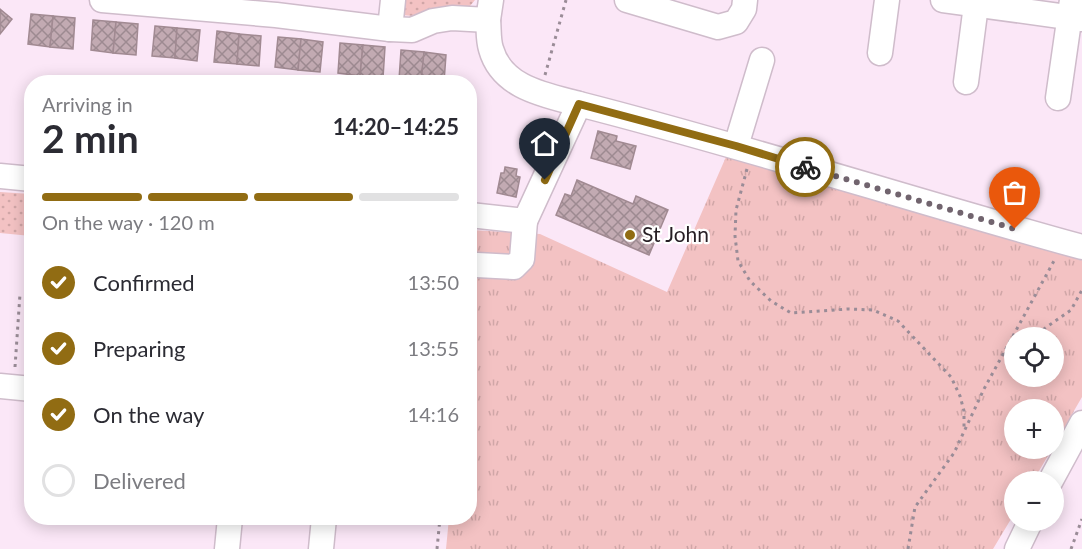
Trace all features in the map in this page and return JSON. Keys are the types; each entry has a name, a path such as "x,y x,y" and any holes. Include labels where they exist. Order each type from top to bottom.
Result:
{"street":[{"path":"102,0 260,7 390,29 412,30 433,21 490,10 491,49 504,73 518,84 540,94 744,148 1073,245"},
{"path":"390,29 393,0"},
{"path":"627,0 718,27 736,22 744,9 745,0"},
{"path":"880,53 887,0"},
{"path":"943,0 976,5 1074,12 1058,98"},
{"path":"966,82 976,5"},
{"path":"744,148 762,60"},
{"path":"477,265 513,267 522,258 525,221 579,104"},
{"path":"0,176 24,178"},
{"path":"477,215 525,221"},
{"path":"1056,471 1082,423"},
{"path":"227,549 229,525"},
{"path":"321,549 323,525"},
{"path":"1017,549 1026,531"}],"path":[{"path":"540,94 566,0"},
{"path":"744,148 735,236 738,261 750,281 771,301 790,313 848,309 873,310 898,321 951,377 962,404 964,431"},
{"path":"908,549 915,507 954,453 1003,355 1073,245"},
{"path":"1047,327 1071,310 1082,290"},
{"path":"15,387 20,294"},
{"path":"1071,549 1082,519"},
{"path":"437,549 439,525"}],"green space":[{"path":"392,0 475,0 470,6 442,7 413,16 391,14"},
{"path":"729,150 1082,255 1082,397 1064,428 1064,399 1004,399 1004,459 1046,459 1039,471 1004,471 1004,531 993,549 446,549 448,525 477,525 477,230 540,234 667,292"},
{"path":"0,192 24,194 24,235 0,233"}],"building":[{"path":"0,9 12,19 0,34"},
{"path":"31,14 53,16 50,47 28,44"},
{"path":"53,16 75,18 73,49 50,47"},
{"path":"93,20 116,22 113,53 91,50"},
{"path":"116,22 138,24 136,55 113,53"},
{"path":"155,26 177,28 175,58 152,56"},
{"path":"177,28 200,30 197,61 175,58"},
{"path":"217,31 239,34 237,64 214,62"},
{"path":"239,34 261,36 259,66 237,64"},
{"path":"278,37 301,39 298,70 275,67"},
{"path":"301,39 323,42 320,72 298,70"},
{"path":"340,43 363,45 360,75 338,73"},
{"path":"363,45 385,47 383,75 360,75"},
{"path":"401,50 424,52 422,75 399,75"},
{"path":"424,52 446,55 445,75 422,75"},
{"path":"598,131 617,136 616,141 636,146 630,169 591,158"},
{"path":"505,167 517,169 516,176 520,177 516,197 497,193 501,173 504,173"},
{"name":"St John","path":"577,180 633,204 636,196 668,210 649,255 556,215 565,194 571,196"}],"way so far":[{"path":"805,167 1015,229"}],"place":[{"name":"St John","path":"630,235"}],"route":[{"path":"545,180 579,104 805,167"}]}
